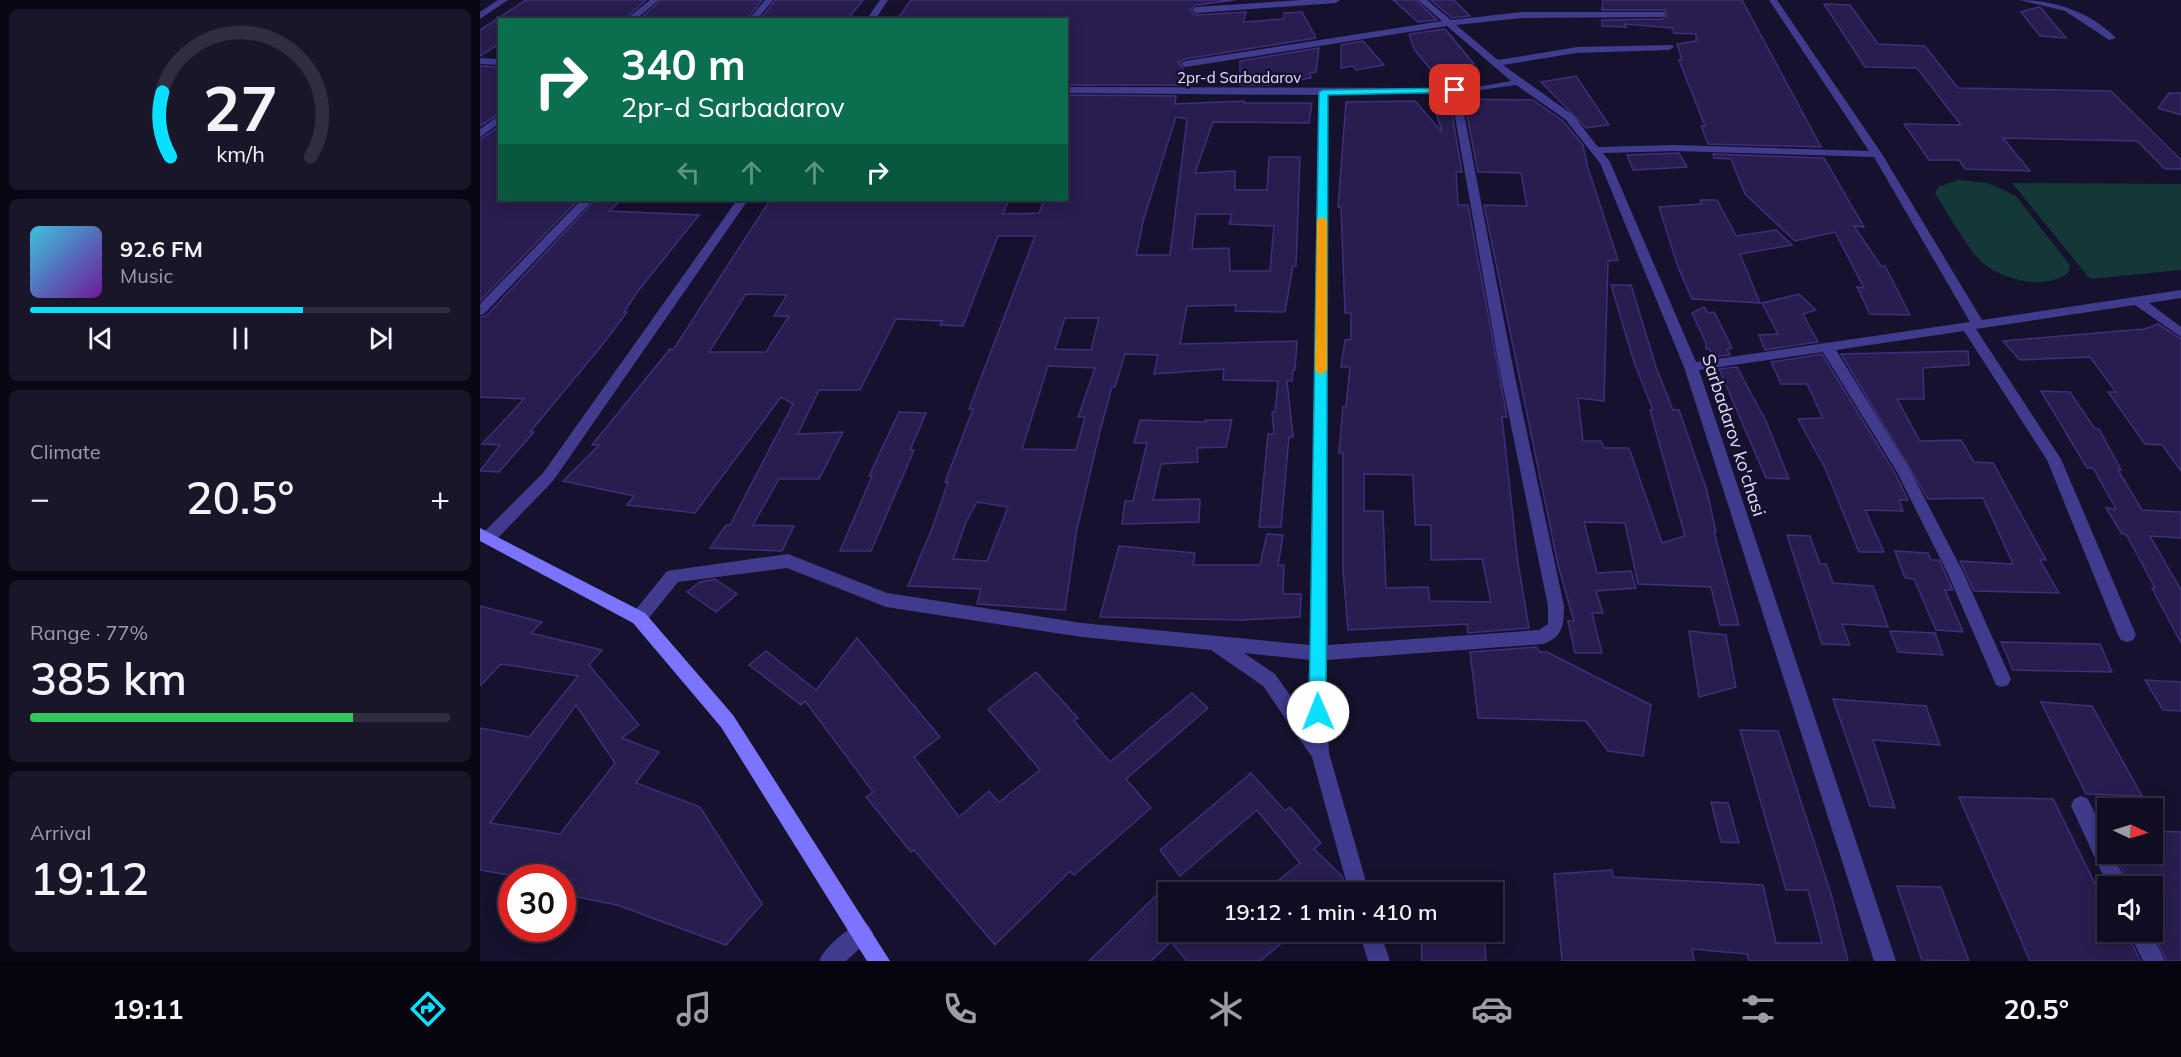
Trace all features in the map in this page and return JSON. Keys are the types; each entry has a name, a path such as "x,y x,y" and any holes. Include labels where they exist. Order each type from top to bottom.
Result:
{"main road":[{"path":"484,536 639,618 727,721 879,961"}],"street":[{"path":"480,16 504,0"},
{"path":"632,18 655,0"},
{"path":"754,18 769,0"},
{"path":"871,18 884,0"},
{"path":"1196,10 1336,0"},
{"name":"Sarbadarov ko'chasi","path":"1422,0 1518,82 1569,117 1605,162 1691,367 1885,961"},
{"path":"1773,0 1877,154 1973,326 2054,459 2127,635"},
{"path":"2023,0 2068,9 2081,15 2112,38"},
{"path":"1185,64 1447,23 1568,12 1662,14"},
{"path":"1496,63 1577,50 1669,48"},
{"path":"480,62 498,62"},
{"name":"2pr-d Sarbadarov","path":"1068,90 1323,92 1455,90 1497,87 1518,82"},
{"path":"639,618 673,576 788,561 886,600 1082,630 1319,652 1543,637 1556,627 1556,606 1507,372 1455,90"},
{"path":"1323,92 1319,652 1316,692 1320,753 1356,882"},
{"path":"480,134 498,120"},
{"path":"1596,150 1675,148 1877,154"},
{"path":"480,310 586,201"},
{"path":"484,536 548,477 741,201"},
{"path":"1691,367 2181,294"},
{"path":"2138,302 2181,333"},
{"path":"1827,347 1903,470 1956,574 2002,679"},
{"path":"1215,643 1269,680 1320,753"},
{"path":"2081,806 2113,876"},
{"path":"830,961 862,933"},
{"path":"1373,942 1379,961"},
{"path":"2145,942 2154,961"}],"green space":[{"path":"1958,180 1988,183 2016,196 2070,265 2068,273 2048,281 2026,281 2003,275 1978,259 1935,194 1938,187"},
{"path":"2012,183 2181,184 2181,270 2090,279"}],"building":[{"path":"526,0 646,0 625,18 498,18"},
{"path":"661,0 762,0 748,18 641,18"},
{"path":"775,0 863,0 849,18 762,18"},
{"path":"911,0 1235,0 1196,5 1190,10 1196,15 1246,12 1243,22 1284,19 1284,13 1302,12 1316,38 1185,59 1178,63 1183,68 1179,85 1068,85 1068,18 898,18"},
{"path":"1393,0 1416,0 1437,20 1418,22"},
{"path":"1431,0 1454,0 1470,16 1452,18"},
{"path":"1603,0 1742,0 1821,147 1708,144 1701,126 1705,126 1679,60 1682,60 1677,44 1696,41 1696,34 1674,33 1673,28 1625,24 1626,27 1602,26 1602,20 1662,19 1667,16 1665,10 1602,10"},
{"path":"1824,4 1850,5 1878,44 1925,46 1958,88 2111,91 2181,160 2181,169 2165,169 2137,141 2003,138 2030,171 1965,169 1959,160 1929,160 1904,124 1961,125 1917,68 1865,67"},
{"path":"2039,7 2066,38 2040,36 2021,12"},
{"path":"498,18 498,44 480,56 480,30"},
{"path":"1445,29 1474,64 1457,66 1462,85 1443,85 1414,49 1409,34"},
{"path":"1363,41 1384,65 1356,70 1353,66 1341,68 1341,45"},
{"path":"1319,48 1316,72 1310,73 1311,78 1269,85 1240,85 1240,61"},
{"path":"480,66 498,67 498,114 480,126"},
{"path":"1576,76 1609,125 1586,128 1541,82"},
{"path":"2169,93 2181,93 2181,115 2158,108"},
{"path":"1068,95 1176,96 1175,104 1244,101 1244,103 1312,103 1309,123 1213,122 1195,173 1235,171 1235,190 1267,190 1269,157 1300,157 1296,266 1293,266 1285,312 1235,311 1236,305 1187,306 1180,344 1297,341 1295,370 1293,370 1292,381 1287,381 1293,437 1289,437 1281,527 1259,527 1268,434 1274,434 1272,412 1275,412 1278,381 1223,380 1224,369 1154,374 1158,355 1125,354 1115,387 1112,387 1077,529 1065,610 977,604 981,589 908,586 933,526 948,482 945,482 973,409 969,409 1035,236 998,236 963,326 940,325 942,321 896,319 860,390 819,390 798,434 843,432 819,479 779,479 753,525 794,526 782,551 710,548 726,525 730,525 793,404 781,397 695,513 627,505 634,496 563,481 599,445 592,445 670,349 673,350 769,201 1009,201 1003,214 1039,213 1044,201 1068,201","holes":["1176,117 1187,119 1170,255 1136,255 1144,218","1196,214 1232,214 1229,224 1274,226 1270,271 1230,271 1229,248 1192,249","746,294 787,295 774,316 789,316 766,352 709,352","1065,318 1099,318 1091,350 1055,349","1048,366 1095,368 1078,417 1085,417 1076,450 1022,449","977,502 1008,507 987,561 953,559 966,522"]},
{"path":"1463,95 1465,99 1533,100 1563,121 1583,145 1588,168 1618,260 1608,261 1604,401 1578,398 1583,441 1601,441 1604,448 1629,448 1662,543 1685,536 1650,410 1653,410 1634,362 1611,285 1631,285 1656,367 1673,410 1679,410 1707,491 1716,532 1714,532 1739,625 1720,625 1711,587 1638,584 1625,523 1584,522 1597,573 1631,571 1636,588 1596,591 1603,613 1592,613 1602,653 1575,653 1568,621 1574,621 1558,565 1484,205 1527,206 1521,173 1478,172"},
{"path":"1431,96 1452,114 1462,172 1456,172 1458,205 1468,205 1507,417 1502,417 1518,563 1529,628 1468,633 1467,624 1348,630 1343,569 1343,453 1339,453 1343,407 1346,407 1350,367 1341,367 1345,340 1351,339 1351,313 1345,313 1341,207 1338,207 1346,102 1415,101 1442,132","holes":["1364,474 1413,475 1415,525 1431,525 1431,560 1482,559 1491,602 1430,601 1428,587 1386,588 1383,511 1364,511"]},
{"path":"498,127 498,201 577,201 480,301 480,139"},
{"path":"1679,153 1687,167 1633,170 1627,155"},
{"path":"1713,154 1824,158 1864,227 1854,226 1881,266 1885,266 1910,315 1870,314 1857,287 1864,288 1835,232 1795,241 1745,194 1731,159 1714,158"},
{"path":"1700,200 1717,200 1736,236 1776,230 1792,245 1740,254 1760,303 1692,299 1678,267 1659,207 1702,204"},
{"path":"594,201 620,201 609,211 699,215 638,291 624,312 627,312 603,344 530,432 534,432 499,472 480,471 500,445 482,444 524,399 480,397 480,317 486,316"},
{"path":"1799,294 1816,310 1803,314 1818,342 1765,350 1759,335 1778,334 1762,303"},
{"path":"1704,307 1708,313 1714,312 1732,348 1727,349 1730,355 1713,357 1709,349 1706,349 1706,343 1692,313"},
{"path":"2158,324 2181,339 2181,471 2162,445 2145,444 2108,392 2116,392 2090,357 2020,360 2003,341 2144,329"},
{"path":"1968,351 1969,365 1923,368 1924,399 1897,399 1920,441 1961,440 1974,462 1993,463 2046,560 2040,560 2059,593 1974,591 1960,561 2013,564 1983,498 1928,499 1841,354"},
{"path":"1822,354 1895,473 1908,500 1899,500 1903,511 1865,510 1884,552 1859,552 1825,468 1798,419 1823,418 1807,384 1781,384 1771,362"},
{"path":"1737,367 1766,421 1789,479 1766,478 1719,369"},
{"path":"2041,391 2070,392 2095,429 2099,429 2121,470 2118,470 2142,510 2181,512 2181,538 2150,536 2181,590 2181,643 2126,534 2122,534 2106,508 2116,509 2093,468 2087,468"},
{"path":"899,412 926,413 910,450 914,450 871,551 840,551 872,476 869,476"},
{"path":"1140,420 1205,422 1205,420 1232,420 1226,447 1197,448 1198,462 1161,464 1153,500 1200,499 1199,522 1122,524 1125,501 1133,501 1147,443 1134,443"},
{"path":"1267,534 1283,535 1278,565 1284,565 1283,594 1301,594 1300,617 1241,620 1100,617 1119,546 1195,553 1193,565 1260,565"},
{"path":"1787,535 1810,536 1820,564 1826,564 1833,583 1873,586 1888,627 1842,624 1850,645 1822,644"},
{"path":"1895,551 1928,553 1931,560 1939,560 1953,590 1945,590 1963,632 1936,630 1914,579 1905,578"},
{"path":"715,579 737,594 716,612 687,592 700,582"},
{"path":"480,606 542,622 531,633 602,650 589,665 639,725 622,738 659,752 636,783 700,807 762,904 726,945 617,905 576,897 576,864 498,864 498,873 480,870 480,728 529,737 578,676 501,664 480,686","holes":["576,705 615,763 560,834 490,823"]},
{"path":"1689,631 1726,635 1736,687 1699,697"},
{"path":"1890,631 1935,633 1943,655 1898,652"},
{"path":"857,638 940,737 914,757 959,817 989,791 999,802 1040,770 988,709 1036,672 1078,718 1074,721 1110,762 1192,693 1208,708 1126,779 1151,808 1074,875 1070,871 995,945 914,850 911,852 866,797 873,792 805,701 801,705 749,665 766,651 816,690"},
{"path":"2001,642 2100,644 2112,672 2013,670"},
{"path":"1536,647 1540,652 1547,652 1651,705 1643,756 1608,751 1586,721 1478,718 1470,652"},
{"path":"2145,680 2181,682 2181,711 2163,710"},
{"path":"1833,699 1926,706 1940,745 1873,740 1895,808 1870,806"},
{"path":"2041,702 2092,706 2142,796 2086,794"},
{"path":"1740,730 1778,731 1831,894 1848,961 1749,961 1747,954 1692,949 1694,961 1562,961 1554,874 1612,870 1613,877 1763,885 1776,943 1822,943 1808,890 1786,890"},
{"path":"1251,773 1285,811 1290,807 1321,843 1314,849 1342,876 1344,882 1276,882 1300,863 1257,810 1180,876 1160,850"},
{"path":"1959,797 2053,799 2097,888 2097,942 2131,942 2140,961 2030,961"},
{"path":"1711,802 1728,803 1739,843 1721,842"},
{"path":"2163,831 2181,832 2181,961 2167,961 2158,942 2163,942 2163,876 2125,876 2120,864 2163,864"},
{"path":"1897,886 1941,887 1969,961 1922,960"},
{"path":"1158,894 1158,942 1171,942 1151,961 1089,961"},
{"path":"1171,942 1283,942 1260,961 1187,961"},
{"path":"1421,942 1485,942 1486,961 1422,961"}],"slow traffic":[{"path":"1321,370 1322,220"}],"route":[{"path":"1318,712 1316,692 1319,652 1323,92 1455,90"}]}
